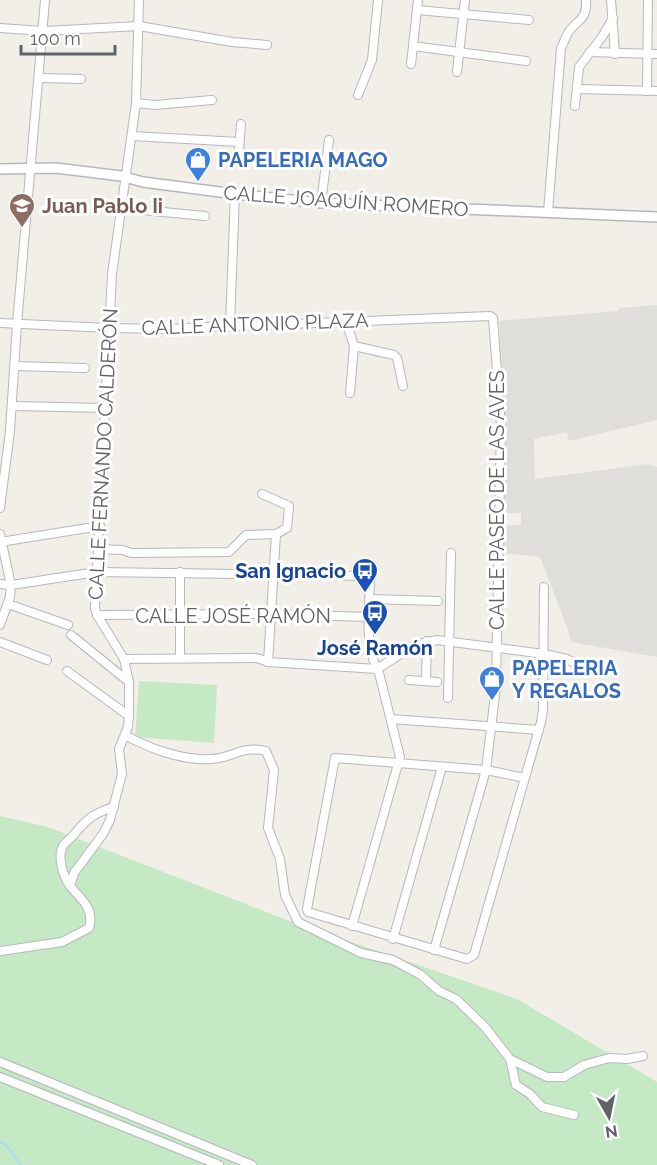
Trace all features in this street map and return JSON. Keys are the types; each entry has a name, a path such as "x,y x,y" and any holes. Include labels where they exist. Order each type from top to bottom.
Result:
{"street":[{"path":"0,504 10,431 16,324 40,78 45,0"},
{"name":"CALLE FERNANDO CALDERÓN","path":"70,886 74,873 103,834 114,807 122,774 119,749 129,716 129,682 124,659 97,615 97,572 112,274 136,103 139,0"},
{"path":"358,95 372,60 378,0"},
{"path":"411,64 418,0"},
{"path":"457,72 465,0"},
{"path":"548,212 561,48 570,30 581,21 586,9 586,0"},
{"path":"612,0 615,54"},
{"path":"646,91 648,0"},
{"path":"417,10 529,20"},
{"path":"575,106 579,67 613,18"},
{"path":"0,28 44,31 139,26 232,42 267,45"},
{"path":"413,46 526,62"},
{"path":"590,52 657,54"},
{"path":"40,78 81,79"},
{"path":"578,88 657,91"},
{"path":"136,103 155,105 212,100"},
{"path":"238,162 241,124"},
{"path":"132,136 239,142"},
{"path":"321,203 329,140"},
{"name":"CALLE JOAQUÍN ROMERO","path":"0,169 56,168 126,177 143,182 321,203 657,217"},
{"path":"230,325 235,194"},
{"path":"122,208 205,216"},
{"name":"CALLE ANTONIO PLAZA","path":"0,323 165,329 490,316 493,318"},
{"name":"CALLE PASEO DE LAS AVES","path":"434,950 486,770 496,687 501,426 493,318"},
{"path":"346,321 354,346 350,393"},
{"path":"354,346 394,355 397,358 403,386"},
{"path":"15,366 85,368"},
{"path":"12,406 105,408"},
{"path":"0,432 10,431"},
{"path":"99,549 123,550 131,553 228,552 246,535 276,534 287,528 289,506 262,494"},
{"path":"0,624 8,604 10,585 0,540 100,526"},
{"path":"268,662 276,534"},
{"path":"448,698 451,553"},
{"path":"0,584 10,585 97,572 370,576 369,646 400,757 351,927"},
{"path":"180,572 180,657"},
{"path":"525,778 486,770 335,758 308,912 393,939 467,959 472,958 525,778 539,730 543,710 544,587"},
{"path":"370,599 438,602"},
{"path":"8,604 68,625"},
{"name":"CALLE JOSÉ RAMÓN","path":"97,615 271,614 369,617"},
{"path":"71,635 129,682"},
{"path":"426,681 427,641"},
{"path":"124,659 257,658 268,662 377,669 404,650 427,641 449,641 544,654 567,659 588,670"},
{"path":"0,642 46,660"},
{"path":"67,671 129,716"},
{"path":"409,680 437,682"},
{"path":"391,719 539,730"},
{"path":"125,735 144,746 188,758 213,759 253,748 266,751 274,770 268,828 280,859 285,895 298,922 344,946 393,960 421,975 439,991 456,999 470,1011 510,1059 547,1077 564,1077 584,1065 609,1058 627,1059 643,1056"},
{"path":"393,939 441,767"},
{"path":"0,951 62,942 89,928 92,920 90,909 70,886 63,870 61,857 63,846 86,820 97,812 114,807"},
{"path":"510,1059 513,1081 516,1085 530,1094 542,1107 574,1115"},
{"path":"0,1062 252,1165"},
{"path":"0,1077 219,1165"},
{"path":"104,1118 108,1107"}],"shaded area":[{"path":"657,305 657,420 569,441 567,432 534,439 535,479 647,464 657,467 657,657 571,642 540,557 503,553 504,526 521,525 521,513 505,513 506,424 499,321 618,311 619,308"}],"green space":[{"path":"139,681 217,685 214,743 135,737"},
{"path":"0,816 48,827 287,920 517,999 657,1082 657,1165 0,1165"}],"waterway":[{"path":"0,1142 7,1146 21,1165"}],"place":[{"name":"PAPELERIA MAGO","path":"198,183"},
{"name":"Juan Pablo Ii","path":"22,229"},
{"name":"San Ignacio","path":"365,594"},
{"name":"José Ramón","path":"375,636"},
{"name":"PAPELERIA Y REGALOS","path":"492,702"}]}
